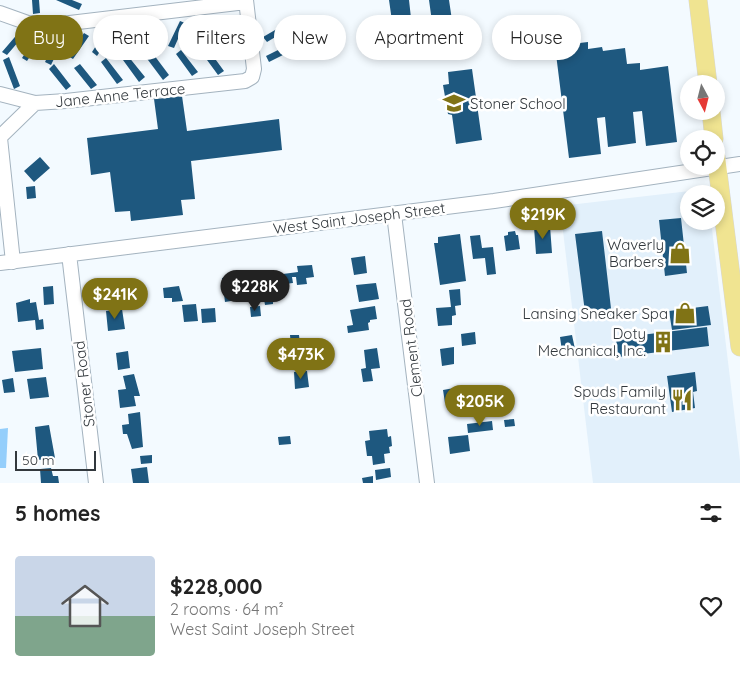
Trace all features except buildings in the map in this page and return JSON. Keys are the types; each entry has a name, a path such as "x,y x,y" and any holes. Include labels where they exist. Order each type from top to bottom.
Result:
{"main road":[{"path":"698,0 707,75"},
{"path":"719,175 740,347"}],"street":[{"path":"0,13 28,23 53,25 246,1"},
{"name":"Jane Anne Terrace","path":"0,138 35,103 66,102 245,81 252,77 254,69 246,1"},
{"path":"0,94 35,103"},
{"path":"0,138 6,263"},
{"name":"West Saint Joseph Street","path":"725,163 740,164"},
{"name":"West Saint Joseph Street","path":"6,263 547,194 680,169"},
{"name":"Clement Road","path":"394,214 427,483"},
{"name":"Stoner Road","path":"69,254 96,483"}],"shaded area":[{"path":"680,192 680,230 712,230 740,461 740,483 593,483 560,206"},
{"path":"8,428 6,468 0,468 0,429"}],"place":[{"name":"Stoner School","path":"454,103"},
{"name":"Waverly Barbers","path":"680,253"},
{"name":"Lansing Sneaker Spa","path":"685,313"},
{"name":"Doty Mechanical, Inc.","path":"663,342"},
{"name":"Spuds Family Restaurant","path":"682,400"}]}
